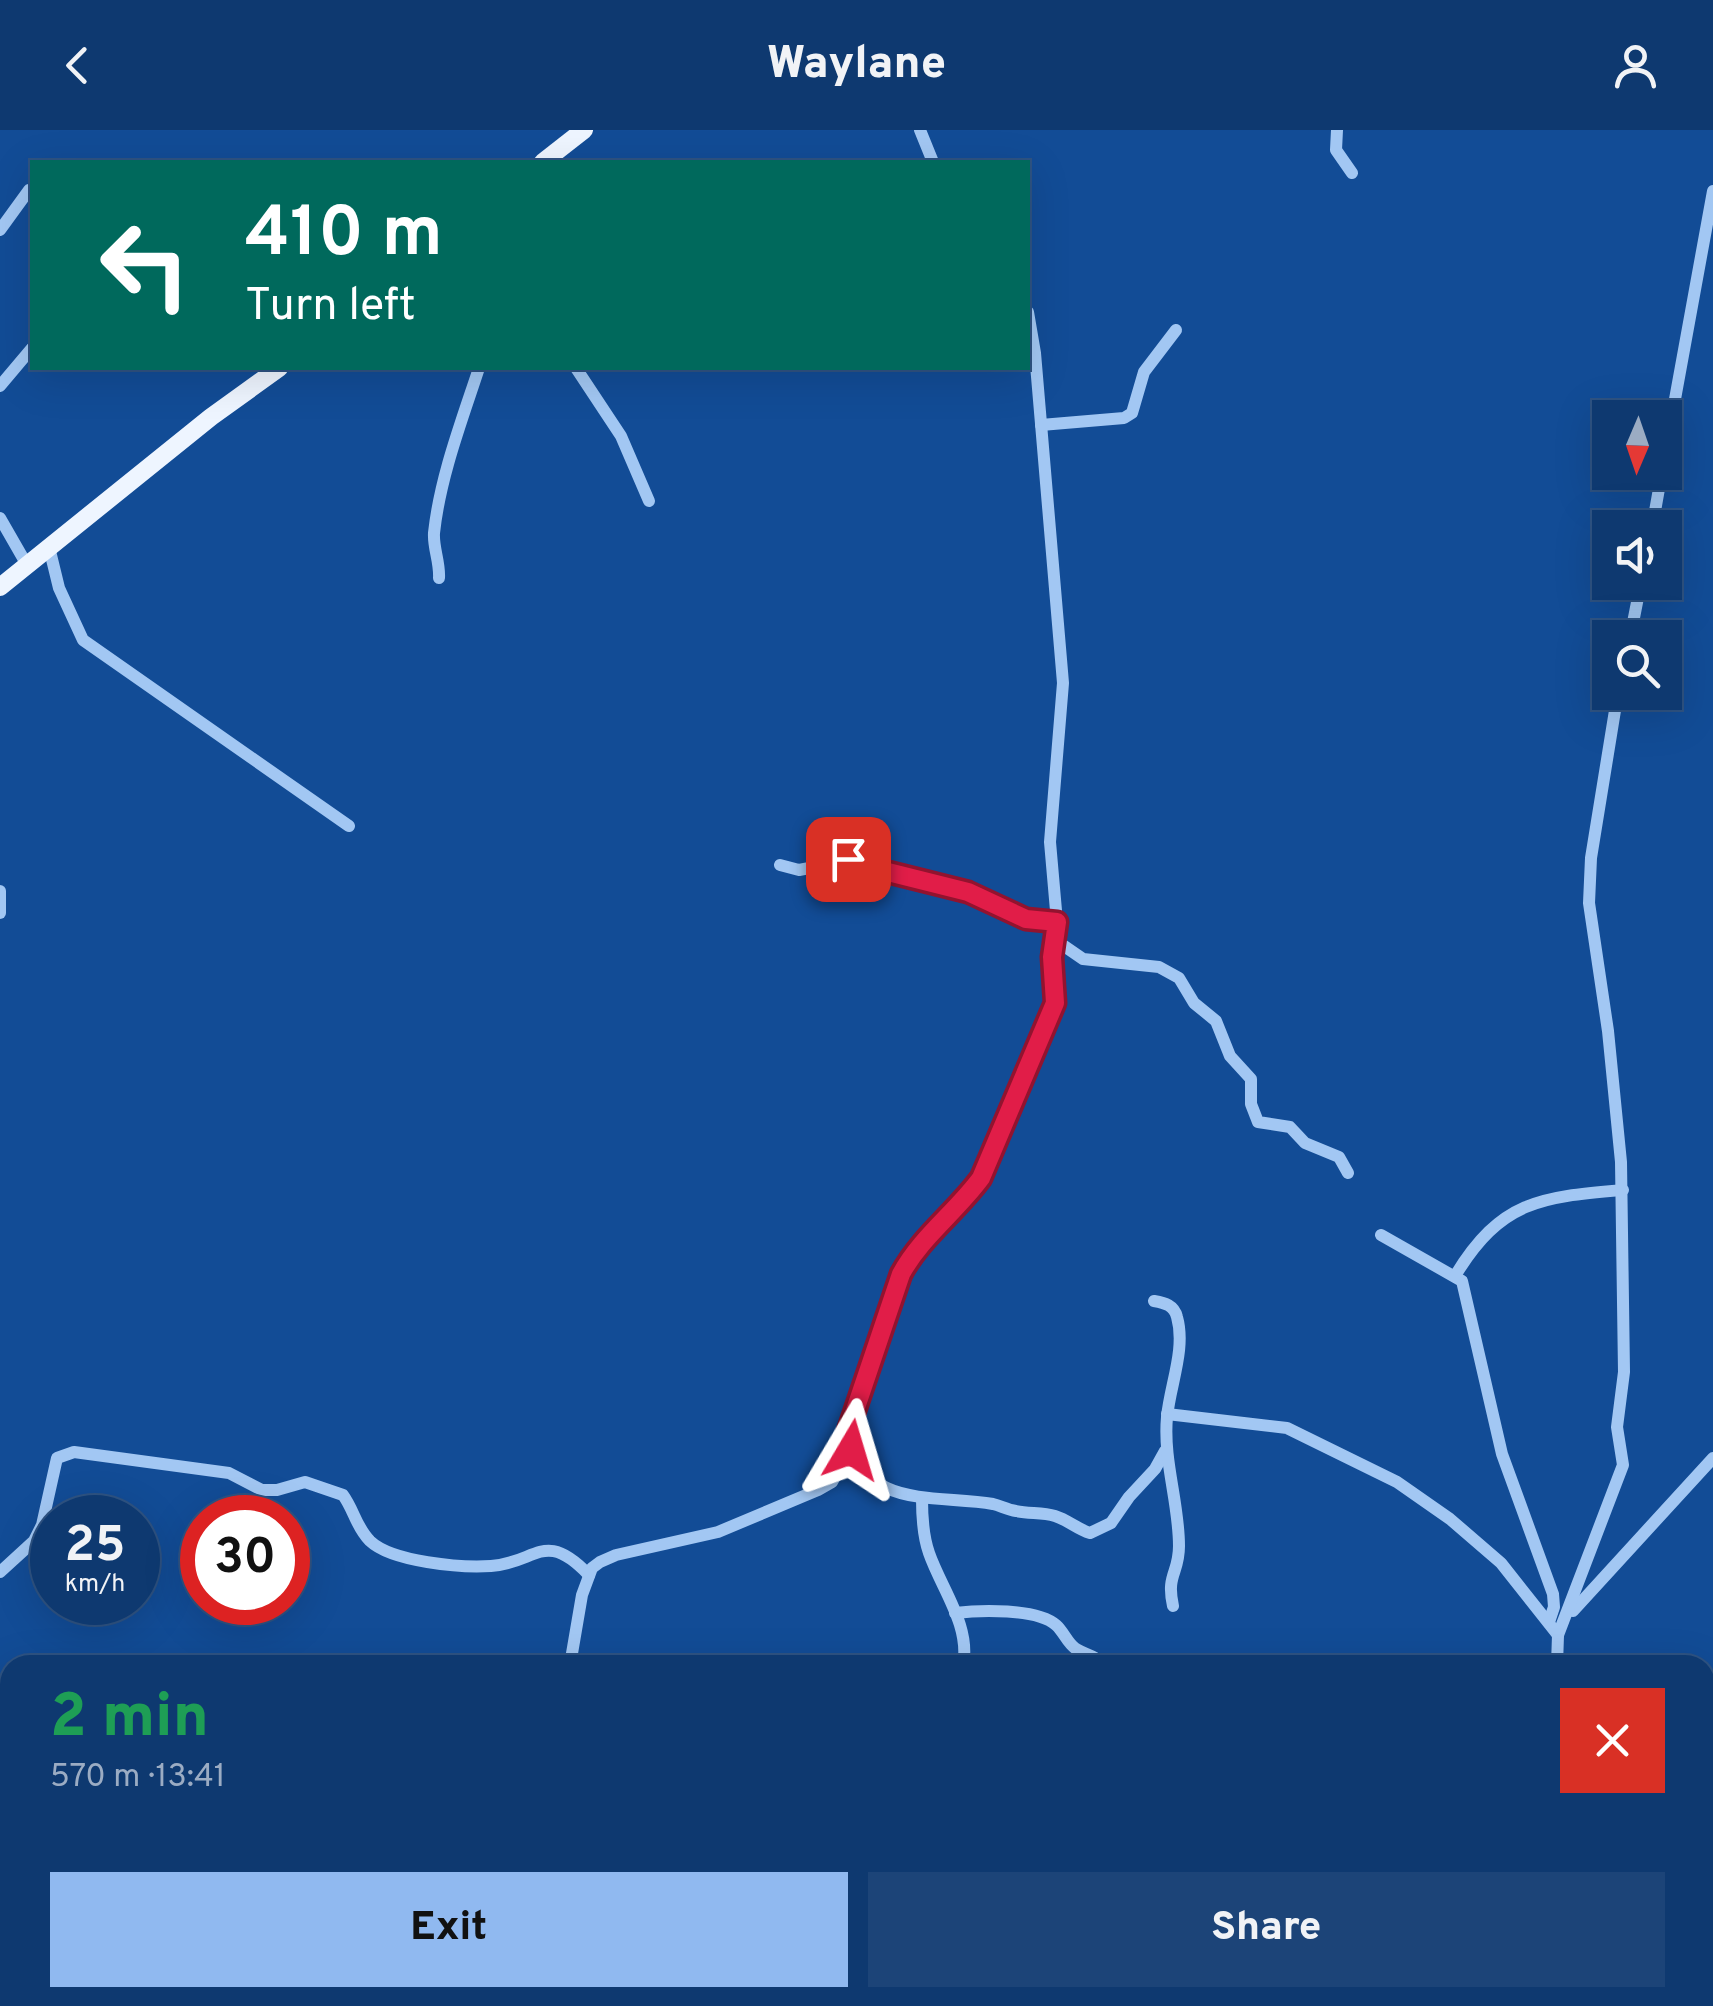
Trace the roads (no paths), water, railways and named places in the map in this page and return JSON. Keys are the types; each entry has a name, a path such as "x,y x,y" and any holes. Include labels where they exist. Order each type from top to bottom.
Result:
{"main road":[{"path":"545,160 584,130"},
{"path":"0,587 211,417 276,370"}],"street":[{"path":"920,130 932,160"},
{"path":"1337,130 1336,150 1352,173"},
{"path":"0,230 29,190"},
{"path":"1675,400 1713,191"},
{"path":"1030,324 1063,683 1050,842 1057,922 1055,1003 981,1178 910,1257 901,1274 848,1431 851,1450 862,1470 912,1498 989,1504 1054,1516 1090,1533 1112,1523 1165,1451"},
{"path":"1041,426 1124,418 1132,413 1144,372 1176,330"},
{"path":"0,386 30,350"},
{"path":"438,578 440,560 433,538 461,422 478,370"},
{"path":"577,370 621,436 649,501"},
{"path":"0,518 27,565"},
{"path":"49,547 59,588 84,640 349,826"},
{"path":"1557,1655 1558,1635 1623,1466 1617,1427 1624,1372 1622,1190 1608,1032 1589,903 1591,858 1615,710"},
{"path":"780,865 798,870 860,858 880,870 968,892 1026,919 1057,922"},
{"path":"0,892 0,913"},
{"path":"1054,939 1083,959 1158,967 1179,978 1194,1003 1216,1021 1230,1056 1251,1079 1248,1090 1258,1122 1290,1127 1305,1144 1339,1156 1348,1173"},
{"path":"1454,1276 1491,1230 1532,1202 1622,1190"},
{"path":"1382,1235 1462,1281 1502,1454 1547,1570 1554,1607 1548,1622"},
{"path":"1154,1301 1168,1304 1178,1323 1165,1451 1178,1527 1178,1560 1169,1581 1174,1606"},
{"path":"1167,1414 1287,1428 1397,1482 1450,1519 1502,1563 1558,1635"},
{"path":"572,1655 589,1575 600,1562 616,1554 718,1532 818,1490 832,1482 851,1450"},
{"path":"0,1572 34,1540 42,1525 57,1458 74,1452 229,1473 262,1490 314,1482 343,1495 355,1522 371,1542 400,1556 492,1566 538,1551 551,1551 573,1559 589,1575"},
{"path":"1565,1620 1713,1458"},
{"path":"922,1498 928,1549 956,1613 963,1655"},
{"path":"956,1613 1028,1614 1046,1619 1055,1624 1069,1643 1091,1655"}]}
